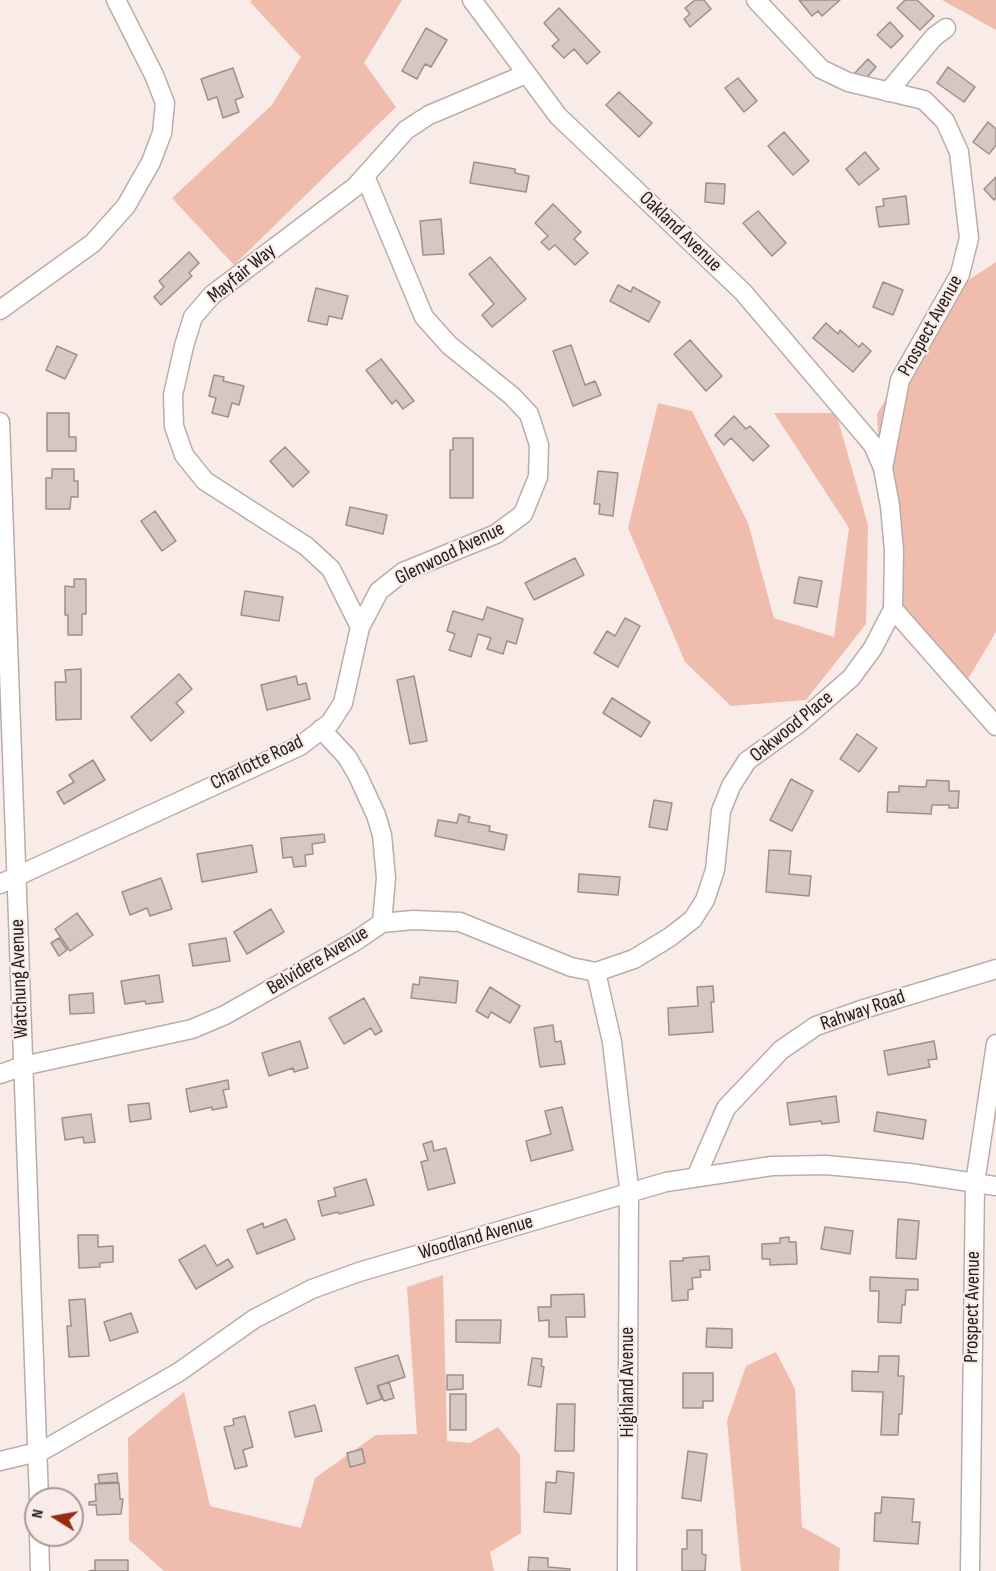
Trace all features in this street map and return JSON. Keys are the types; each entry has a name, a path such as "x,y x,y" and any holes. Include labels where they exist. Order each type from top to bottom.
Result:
{"street":[{"path":"0,310 93,243 126,206 151,162 162,133 165,103 116,0"},
{"name":"Oakland Avenue","path":"472,0 558,116 743,292 873,445 883,468"},
{"name":"Prospect Avenue","path":"756,0 821,69 848,81 924,100 945,121 959,152 969,238 960,274 900,380 883,468 890,506 894,550 893,609"},
{"path":"888,92 934,37 946,28"},
{"name":"Mayfair Way","path":"360,627 331,569 306,546 205,481 184,455 174,426 173,395 184,346 193,317 212,295 355,187 406,130 429,115 526,74"},
{"name":"Glenwood Avenue","path":"321,729 330,723 343,703 360,627 379,591 403,572 496,534 524,514 538,477 539,445 529,414 512,396 449,345 424,317 365,176"},
{"name":"Watchung Avenue","path":"0,423 8,880 23,1066 39,1487"},
{"path":"893,609 996,726"},
{"name":"Oakwood Place","path":"596,972 634,959 670,937 693,919 705,900 715,870 722,811 731,786 747,761 798,724 850,678 873,648 893,609"},
{"name":"Charlotte Road","path":"8,880 300,746 321,729 358,776 376,814 382,835 386,878 382,923"},
{"name":"Belvidere Avenue","path":"0,1074 23,1066 200,1025 225,1015 354,942 382,923 413,920 460,922 572,967 596,972"},
{"name":"Rahway Road","path":"696,1177 726,1108 781,1050 816,1026 996,969"},
{"path":"596,972 612,1042 629,1193"},
{"name":"Prospect Avenue","path":"970,1571 975,1183 996,1044"},
{"name":"Woodland Avenue","path":"0,1461 38,1453 179,1372 254,1319 312,1289 359,1272 666,1182 772,1166 826,1165 910,1173 996,1186"},
{"name":"Highland Avenue","path":"627,1571 629,1193"},
{"path":"39,1547 40,1571"}],"shaded area":[{"path":"252,0 402,0 364,63 396,107 234,265 172,198 272,105 301,57 250,2"},
{"path":"942,0 996,0 996,30"},
{"path":"996,262 996,632 962,689 888,620 877,414 949,293"},
{"path":"658,403 692,411 748,523 774,618 834,637 849,528 774,413 836,413 868,525 866,624 806,700 731,706 685,662 628,528"},
{"path":"443,1275 447,1441 470,1443 498,1427 520,1455 521,1533 490,1552 494,1571 164,1571 129,1540 128,1438 184,1392 210,1506 301,1528 315,1478 376,1435 417,1434 407,1287"},
{"path":"776,1352 795,1389 802,1527 840,1548 839,1571 741,1571 727,1421 746,1366"}],"building":[{"path":"695,0 704,0 711,9 690,27 684,19 690,14 685,8"},
{"path":"799,0 840,0 822,16 818,11 812,16"},
{"path":"905,0 917,0 934,16 920,30 897,8"},
{"path":"559,8 600,52 587,64 574,49 564,58 552,46 559,40 544,23"},
{"path":"890,22 903,36 891,48 877,35"},
{"path":"426,28 447,40 431,67 425,64 417,79 402,71"},
{"path":"868,59 876,67 861,84 852,76"},
{"path":"948,67 975,87 964,102 937,83"},
{"path":"233,68 243,97 235,100 239,112 223,118 217,97 208,100 201,79"},
{"path":"738,78 757,101 744,112 725,88"},
{"path":"619,92 652,123 639,137 606,105"},
{"path":"988,122 996,129 996,145 989,154 973,142"},
{"path":"784,132 809,161 793,175 768,146"},
{"path":"865,152 879,169 859,185 846,169"},
{"path":"474,162 515,169 515,173 529,176 526,192 470,183"},
{"path":"996,177 996,198 994,200 984,189"},
{"path":"706,183 725,184 724,204 705,202"},
{"path":"906,196 909,224 879,227 876,207 884,206 883,199"},
{"path":"553,204 581,232 574,239 588,253 575,265 555,245 549,250 541,242 548,236 535,223"},
{"path":"758,211 786,243 772,256 743,223"},
{"path":"441,219 444,254 423,255 420,221"},
{"path":"189,252 199,263 189,273 192,276 161,305 154,297 164,287 159,281"},
{"path":"490,257 526,299 492,327 482,315 494,304 469,274"},
{"path":"883,282 903,290 893,315 873,307"},
{"path":"618,285 631,292 633,287 660,302 649,322 610,301"},
{"path":"316,288 348,296 342,319 329,316 327,325 308,321"},
{"path":"826,323 838,334 840,330 859,347 862,343 871,351 853,372 813,338"},
{"path":"690,340 722,376 706,391 674,354"},
{"path":"571,345 585,385 595,381 601,395 573,406 553,351"},
{"path":"57,346 77,355 65,379 46,370"},
{"path":"381,359 414,401 403,409 396,400 392,404 366,370"},
{"path":"214,375 224,377 223,381 244,386 239,405 232,403 228,417 212,413 216,398 209,396"},
{"path":"47,413 69,413 69,437 76,437 76,451 47,451"},
{"path":"734,416 746,429 750,426 769,446 753,461 731,438 724,445 715,435"},
{"path":"453,438 473,438 473,498 450,498 450,450 453,450"},
{"path":"285,447 309,472 293,487 270,461"},
{"path":"52,469 74,469 74,481 78,481 78,497 71,497 70,509 46,509 46,478 52,478"},
{"path":"598,471 618,473 613,516 599,514 600,504 594,504"},
{"path":"350,507 387,515 383,534 346,525"},
{"path":"155,511 176,541 162,551 141,521"},
{"path":"575,558 584,575 534,600 525,583"},
{"path":"799,577 822,581 817,607 794,603"},
{"path":"74,579 86,579 86,614 82,614 82,635 68,635 68,615 65,615 65,586 74,587"},
{"path":"245,591 283,597 279,621 241,615"},
{"path":"487,607 523,619 516,644 507,641 503,654 487,649 491,638 478,634 471,657 449,650 455,634 447,631 453,611 483,620"},
{"path":"625,618 640,626 618,667 594,653 607,631 615,636"},
{"path":"81,669 81,719 56,720 55,682 66,682 65,670"},
{"path":"179,674 192,689 176,703 184,712 151,741 131,717"},
{"path":"296,676 298,685 306,683 310,699 267,710 261,685"},
{"path":"414,676 427,741 410,744 397,680"},
{"path":"612,698 650,722 641,737 603,713"},
{"path":"857,734 877,748 859,772 840,759"},
{"path":"93,760 105,780 64,804 57,792 74,782 69,775"},
{"path":"791,779 813,791 792,831 770,820"},
{"path":"927,780 949,781 949,791 959,791 958,808 949,808 949,805 932,805 931,814 887,812 888,792 899,792 899,786 926,787"},
{"path":"654,800 672,803 667,830 649,827"},
{"path":"459,814 470,817 468,822 490,826 489,831 507,835 504,850 435,836 438,820 457,823"},
{"path":"324,834 325,842 312,844 313,854 305,855 306,866 294,867 292,857 283,858 281,838"},
{"path":"252,845 257,872 202,882 197,854"},
{"path":"769,850 791,851 789,874 811,876 809,896 766,892"},
{"path":"579,874 620,877 618,895 578,892"},
{"path":"161,878 172,909 150,916 147,908 130,915 122,892"},
{"path":"271,909 284,932 247,954 234,932"},
{"path":"77,913 93,935 70,951 55,929"},
{"path":"59,938 67,950 59,956 51,943"},
{"path":"226,938 230,961 193,966 189,944"},
{"path":"159,975 163,1002 146,1004 145,1001 125,1004 121,981"},
{"path":"420,977 458,981 456,1003 411,998 413,984 419,985"},
{"path":"713,986 714,1002 711,1002 713,1032 669,1035 668,1008 698,1006 697,987"},
{"path":"490,987 520,1006 510,1023 491,1012 488,1018 476,1011"},
{"path":"93,993 94,1013 70,1014 69,995"},
{"path":"364,998 382,1031 375,1035 371,1028 344,1044 329,1018"},
{"path":"553,1025 555,1042 561,1041 565,1064 540,1067 534,1028"},
{"path":"300,1041 308,1068 294,1072 293,1068 269,1076 262,1053"},
{"path":"934,1041 937,1059 928,1060 930,1067 888,1075 884,1051"},
{"path":"228,1080 229,1089 223,1090 227,1107 212,1110 212,1107 190,1112 186,1089"},
{"path":"836,1096 839,1122 822,1124 821,1121 790,1125 787,1103"},
{"path":"149,1103 151,1119 130,1122 128,1105"},
{"path":"562,1107 573,1150 531,1161 526,1141 551,1134 545,1111"},
{"path":"877,1112 926,1120 923,1139 874,1131"},
{"path":"91,1114 95,1142 84,1143 83,1137 65,1140 62,1118"},
{"path":"432,1141 434,1151 446,1148 455,1183 428,1190 421,1162 428,1160 423,1144"},
{"path":"366,1179 374,1205 322,1216 318,1201 336,1196 334,1188"},
{"path":"286,1219 295,1239 257,1254 247,1230 263,1223 264,1228"},
{"path":"898,1219 919,1221 916,1259 896,1258"},
{"path":"825,1227 853,1231 850,1254 821,1249"},
{"path":"78,1235 98,1235 98,1247 113,1246 113,1262 100,1263 100,1267 79,1268"},
{"path":"789,1237 789,1242 796,1242 797,1264 770,1265 770,1259 762,1259 762,1244 780,1243 780,1238"},
{"path":"205,1245 217,1266 228,1259 233,1267 196,1289 179,1260"},
{"path":"709,1256 710,1270 700,1270 701,1277 692,1278 693,1289 688,1290 688,1300 672,1301 670,1261"},
{"path":"870,1277 918,1279 918,1290 906,1290 901,1323 878,1322 879,1291 870,1291"},
{"path":"584,1294 585,1317 566,1317 567,1337 549,1337 549,1320 539,1321 538,1307 551,1307 551,1295"},
{"path":"85,1299 89,1356 69,1357 67,1326 71,1326 69,1300"},
{"path":"131,1313 138,1332 110,1341 104,1322"},
{"path":"456,1320 501,1320 500,1343 456,1342"},
{"path":"707,1328 732,1329 732,1348 706,1347"},
{"path":"398,1355 405,1377 377,1386 382,1399 367,1404 355,1368"},
{"path":"879,1356 899,1356 898,1376 904,1376 902,1414 899,1414 898,1435 881,1435 883,1392 852,1391 852,1371 878,1372"},
{"path":"532,1358 542,1359 541,1366 544,1367 541,1387 528,1385"},
{"path":"683,1373 713,1373 713,1401 703,1401 703,1408 683,1408"},
{"path":"447,1375 463,1375 463,1389 447,1390"},
{"path":"389,1382 394,1398 384,1401 378,1386"},
{"path":"450,1394 466,1394 466,1430 450,1430"},
{"path":"557,1404 575,1404 574,1451 555,1451"},
{"path":"315,1405 322,1431 295,1437 289,1412"},
{"path":"245,1416 253,1447 243,1450 247,1466 235,1469 224,1427 234,1425 233,1419"},
{"path":"362,1449 365,1463 350,1467 347,1453"},
{"path":"688,1451 707,1454 701,1501 682,1498"},
{"path":"557,1471 574,1473 571,1514 544,1512 546,1482 556,1483"},
{"path":"117,1473 118,1482 99,1483 98,1475"},
{"path":"119,1483 120,1499 123,1499 121,1514 97,1515 96,1505 89,1505 89,1502 96,1501 95,1484"},
{"path":"882,1497 914,1499 912,1522 920,1522 918,1544 874,1541 875,1513 881,1513"},
{"path":"687,1530 702,1530 702,1554 706,1555 705,1571 682,1571 682,1549 687,1549"},
{"path":"529,1557 548,1558 548,1567 570,1569 570,1571 528,1571"},
{"path":"95,1560 128,1560 128,1571 89,1571 95,1570"}]}
